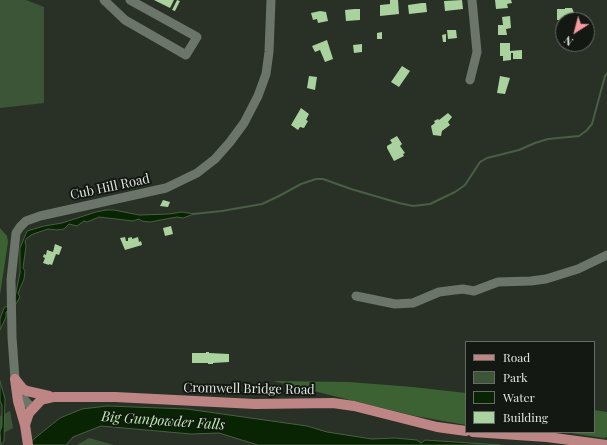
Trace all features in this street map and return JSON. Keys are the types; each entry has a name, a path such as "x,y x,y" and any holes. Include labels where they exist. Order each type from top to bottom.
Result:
{"main road":[{"path":"15,379 23,389 27,391 54,397"},
{"path":"15,379 18,401 28,445"},
{"name":"Cromwell Bridge Road","path":"32,408 41,400 54,397 255,404 333,403 354,406 437,427 465,431"},
{"path":"25,430 26,417 32,408"},
{"path":"488,433 547,437 607,445"}],"street":[{"path":"104,0 125,20 186,55 198,36 130,0"},
{"name":"Cub Hill Road","path":"32,408 22,397 15,379 10,306 15,237 20,227 28,221 54,213 166,188 197,173 215,159 244,123 258,96 266,74 269,52 271,0"},
{"path":"470,80 477,52 472,0"},
{"path":"356,296 395,304 413,303 439,292 463,289 474,291 498,282 531,281 561,275 578,269 607,255"}],"green space":[{"path":"0,0 26,0 44,7 44,103 0,108"},
{"path":"10,411 13,428 0,435 0,416"},
{"path":"89,438 114,445 77,445"}],"shaded area":[{"path":"0,228 7,236 8,242 0,295"},
{"path":"273,381 349,382 465,393 465,425 415,416"},
{"path":"595,410 607,412 607,437 604,438 570,433 595,433"}],"water":[{"path":"106,210 139,215 182,212 194,214 183,218 177,217 150,222 139,219 133,221 99,217 87,222 84,221 77,226 69,224 64,229 48,229 33,234 25,241 26,246 23,268 25,271 24,279 18,293 20,297 14,307 6,312 6,317 0,330 0,319 4,308 14,302 20,273 20,248 27,231 62,223"},
{"path":"0,381 5,399 4,441 1,445 0,432 2,426 2,405 0,401"},
{"name":"Big Gunpowder Falls","path":"107,406 187,409 307,426 327,432 372,439 395,438 417,440 421,443 425,440 500,445 258,445 219,433 191,434 101,426 73,437 66,445 29,445 35,438 60,418 82,409"}],"building":[{"path":"154,0 174,0 170,8"},
{"path":"177,0 180,1 175,11 172,10"},
{"path":"390,0 398,0 399,14 380,16 380,5 390,4"},
{"path":"462,0 463,9 445,11 444,1"},
{"path":"495,0 511,0 512,3 507,4 508,8 496,9"},
{"path":"426,3 427,12 409,14 408,5"},
{"path":"572,8 574,12 557,12 557,9"},
{"path":"360,9 360,20 346,21 345,10"},
{"path":"320,11 326,12 328,21 318,23 317,19 313,20 311,13"},
{"path":"510,16 511,28 506,29 507,35 498,35 498,25 503,25 502,17"},
{"path":"447,30 456,30 457,38 448,39"},
{"path":"382,32 382,39 377,39 377,33"},
{"path":"446,34 446,42 443,42 442,35"},
{"path":"327,40 333,59 325,62 320,50 315,52 312,46"},
{"path":"500,43 510,43 510,51 522,50 522,59 513,59 513,53 511,53 511,60 503,61 503,56 500,56"},
{"path":"362,44 362,52 354,53 353,45"},
{"path":"402,66 410,71 399,87 391,82"},
{"path":"309,76 317,77 315,90 307,88"},
{"path":"500,76 510,78 505,94 497,93"},
{"path":"301,108 309,114 306,120 308,121 304,128 300,127 298,130 291,125"},
{"path":"448,113 452,117 448,122 450,125 442,131 441,136 433,135 431,126 435,123 434,121 439,120"},
{"path":"397,136 402,144 400,146 405,153 403,154 404,156 394,161 387,146 392,143 390,140"},
{"path":"163,200 170,202 168,207 160,206"},
{"path":"171,226 173,234 165,236 163,228"},
{"path":"125,237 126,241 128,241 128,238 132,237 132,239 138,237 139,242 141,241 142,245 125,250 120,238"},
{"path":"55,244 62,247 59,255 56,254 52,265 43,263 45,258 43,257 44,254 46,255 47,250 53,252"},
{"path":"206,352 229,354 229,362 213,364 192,363 192,353"}],"waterway":[{"path":"193,214 262,204 301,184 316,179 323,179 399,203 413,206 430,204 455,192 465,185 480,162 487,158 519,150 548,139 579,136 586,131 592,124 605,76 607,74"}]}
